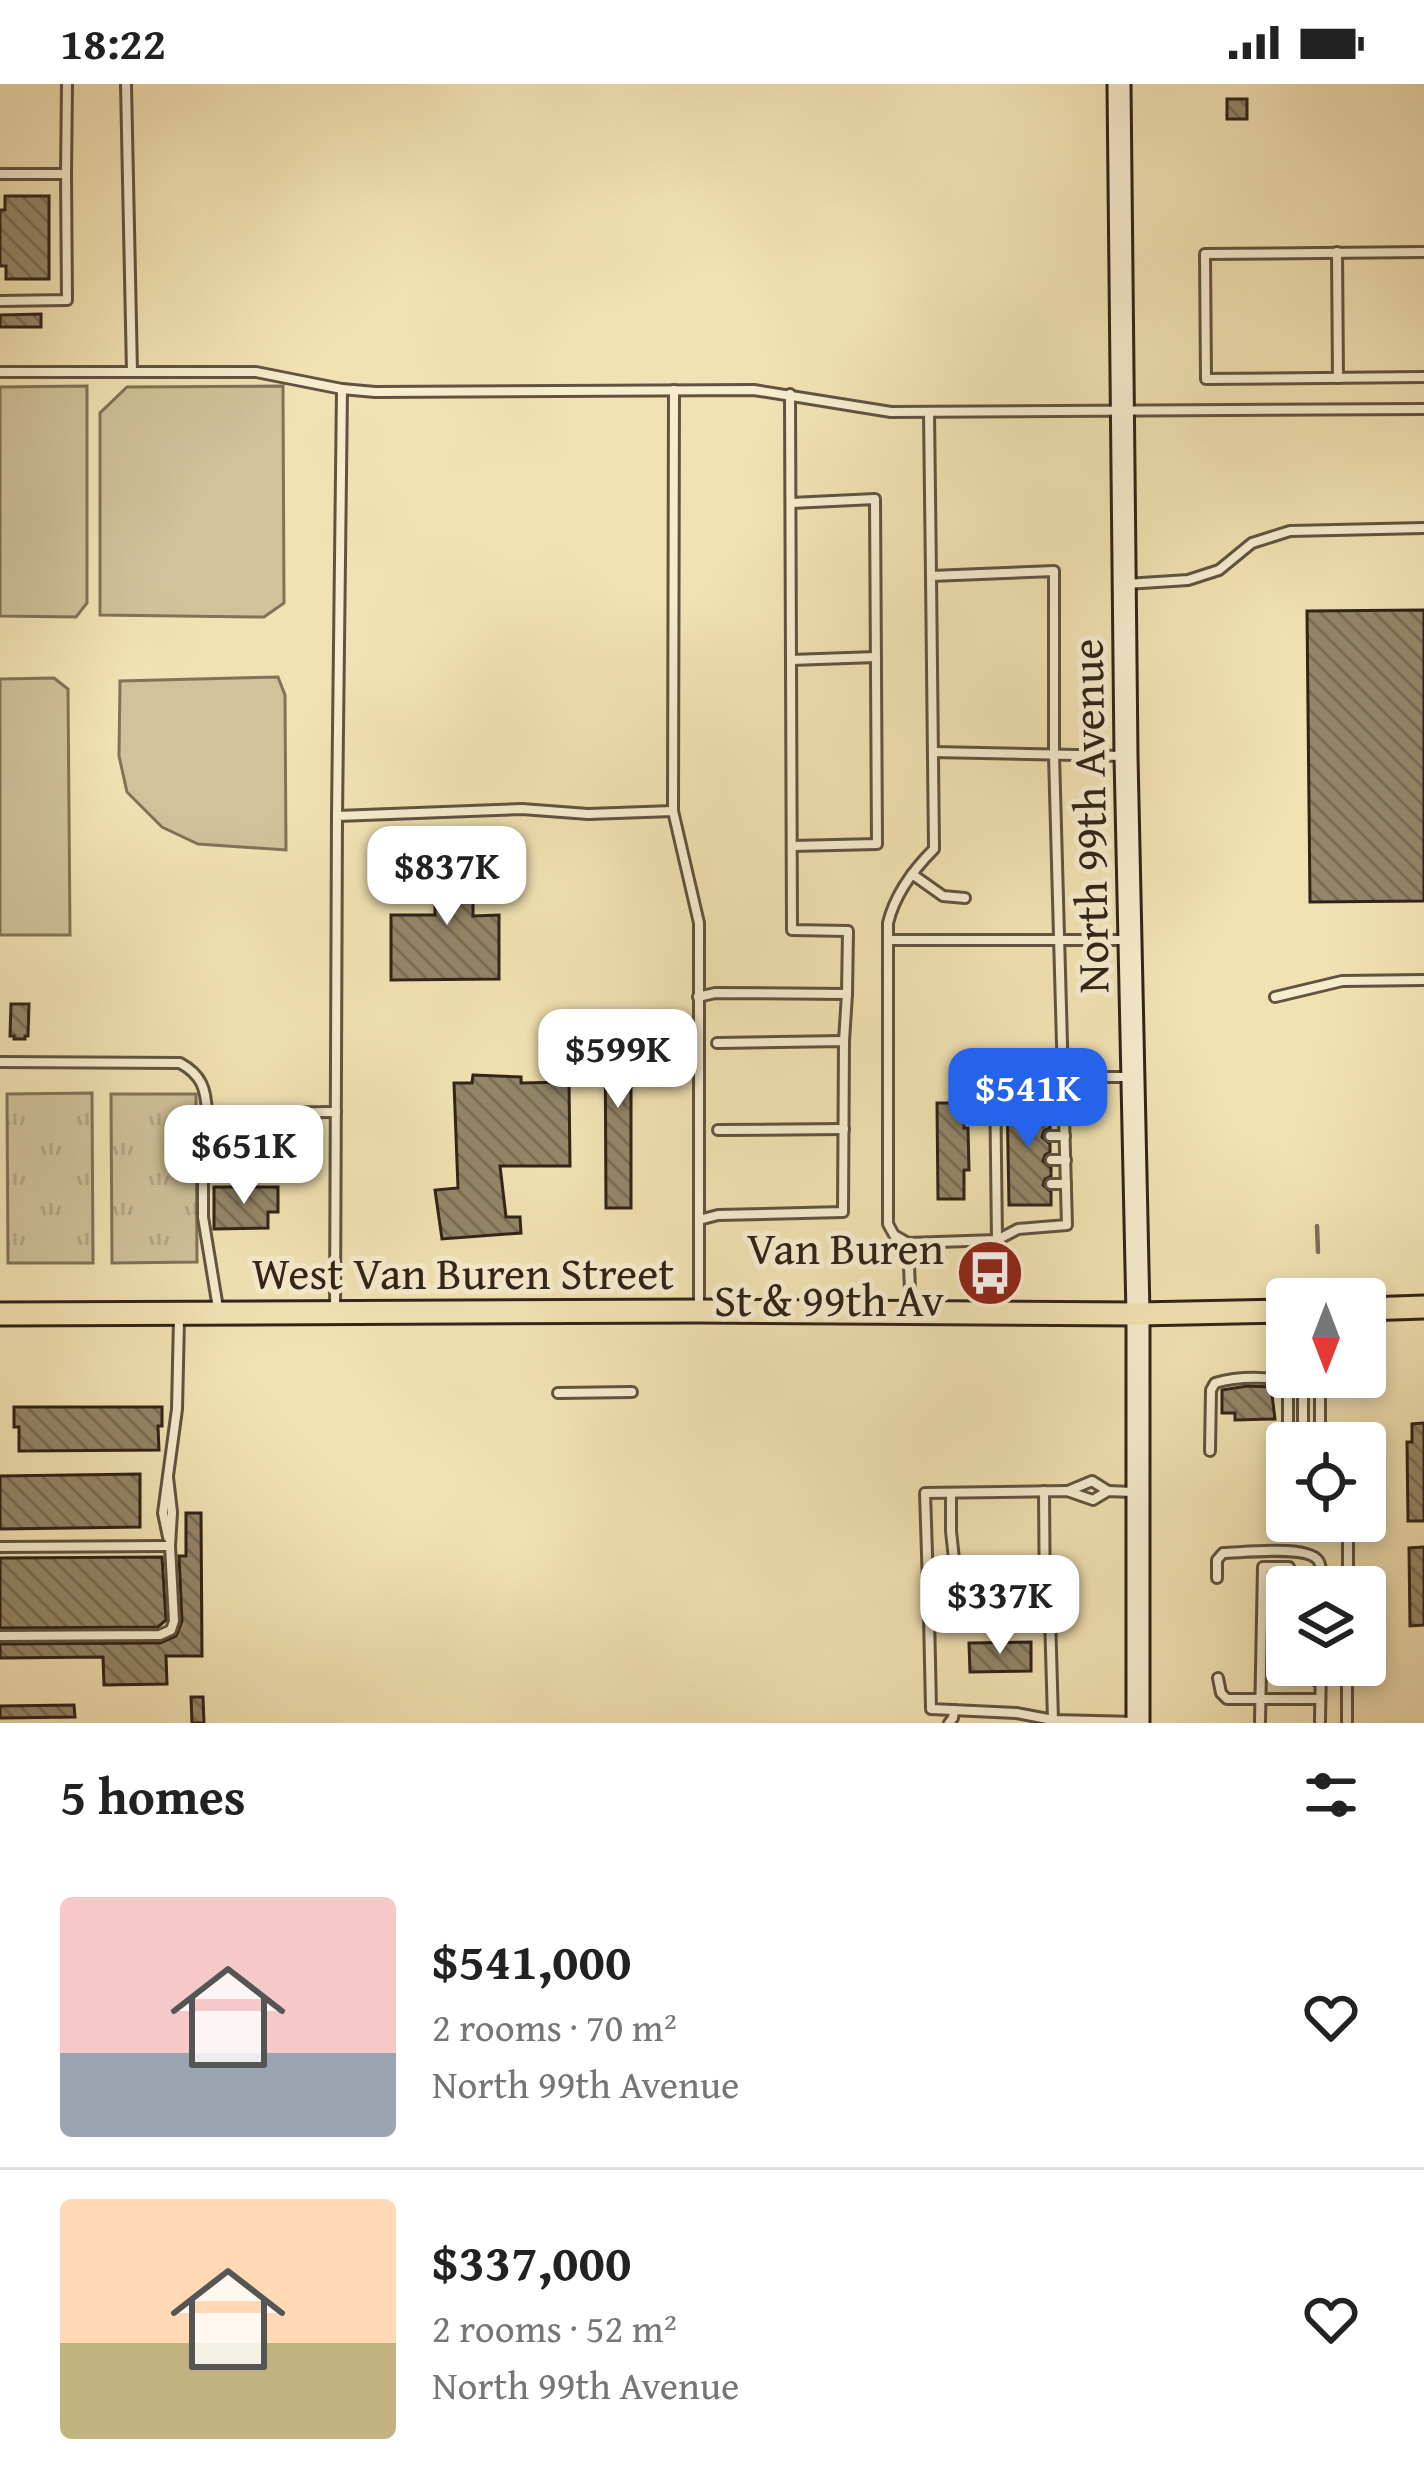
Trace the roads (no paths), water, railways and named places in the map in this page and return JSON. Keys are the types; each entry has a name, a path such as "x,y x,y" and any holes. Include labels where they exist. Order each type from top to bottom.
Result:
{"main road":[{"name":"North 99th Avenue","path":"1119,84 1138,1314 1138,1723"},
{"path":"1386,1308 1424,1307"},
{"name":"West Van Buren Street","path":"0,1314 1266,1311"}],"lane":[{"path":"0,301 67,300 67,84"},
{"path":"126,84 132,372"},
{"path":"0,173 66,174"},
{"path":"1336,251 1338,378"},
{"path":"1424,252 1205,254 1206,379 1424,377"},
{"path":"0,372 256,372 375,392 754,390 891,412 1424,410"},
{"path":"335,1313 342,389"},
{"path":"674,390 673,811 699,922 699,1311"},
{"path":"699,1220 718,1215 843,1212 848,931 792,930 790,394"},
{"path":"929,412 934,849 893,902 888,922 888,1224 894,1235 908,1243 997,1240 1018,1229 1067,1225 1054,754 1054,572 932,576"},
{"path":"791,502 875,499 877,844 792,846"},
{"path":"1124,584 1188,580 1219,570 1252,543 1290,531 1424,528"},
{"path":"791,660 876,657"},
{"path":"933,752 1126,756"},
{"path":"337,816 522,809 588,814 673,811"},
{"path":"912,874 944,896 965,898"},
{"path":"888,940 1130,940"},
{"path":"1275,997 1342,981 1424,980"},
{"path":"698,997 715,993 847,994"},
{"path":"717,1043 844,1041"},
{"path":"0,1062 179,1063 193,1070 206,1092 203,1217 218,1311"},
{"path":"995,1076 997,1240"},
{"path":"956,1077 1132,1077"},
{"path":"207,1113 336,1112"},
{"path":"1050,1115 1065,1114"},
{"path":"996,1116 1007,1116"},
{"path":"718,1130 844,1129"},
{"path":"996,1136 1007,1136"},
{"path":"1050,1136 1065,1136"},
{"path":"996,1160 1008,1160"},
{"path":"1051,1160 1066,1160"},
{"path":"1051,1184 1066,1184"},
{"path":"996,1185 1008,1185"},
{"path":"908,1243 910,1313"},
{"path":"0,1636 166,1633 174,1621 164,1513 177,1409 179,1312"},
{"path":"1210,1451 1209,1400 1215,1383 1266,1381"},
{"path":"557,1393 632,1392"},
{"path":"1067,1491 1092,1481 1108,1491 1138,1492"},
{"path":"1044,1491 1045,1616"},
{"path":"1108,1491 1093,1500 1067,1491 925,1493 931,1709 954,1718 1016,1712 1053,1722 1138,1723"},
{"path":"951,1492 956,1577 969,1585 1044,1585"},
{"path":"0,1547 170,1546"},
{"path":"1217,1578 1217,1560 1223,1553 1283,1551 1312,1555 1319,1566"},
{"path":"1261,1721 1262,1552"},
{"path":"929,1615 1050,1616 1053,1722"},
{"path":"1218,1678 1227,1699 1320,1699"},
{"path":"1320,1686 1320,1721"},
{"path":"1347,1721 1348,1686"}],"waterway":[{"path":"1317,1226 1318,1252"}],"place":[{"name":"Van Buren St & 99th Av","path":"990,1273"}]}
